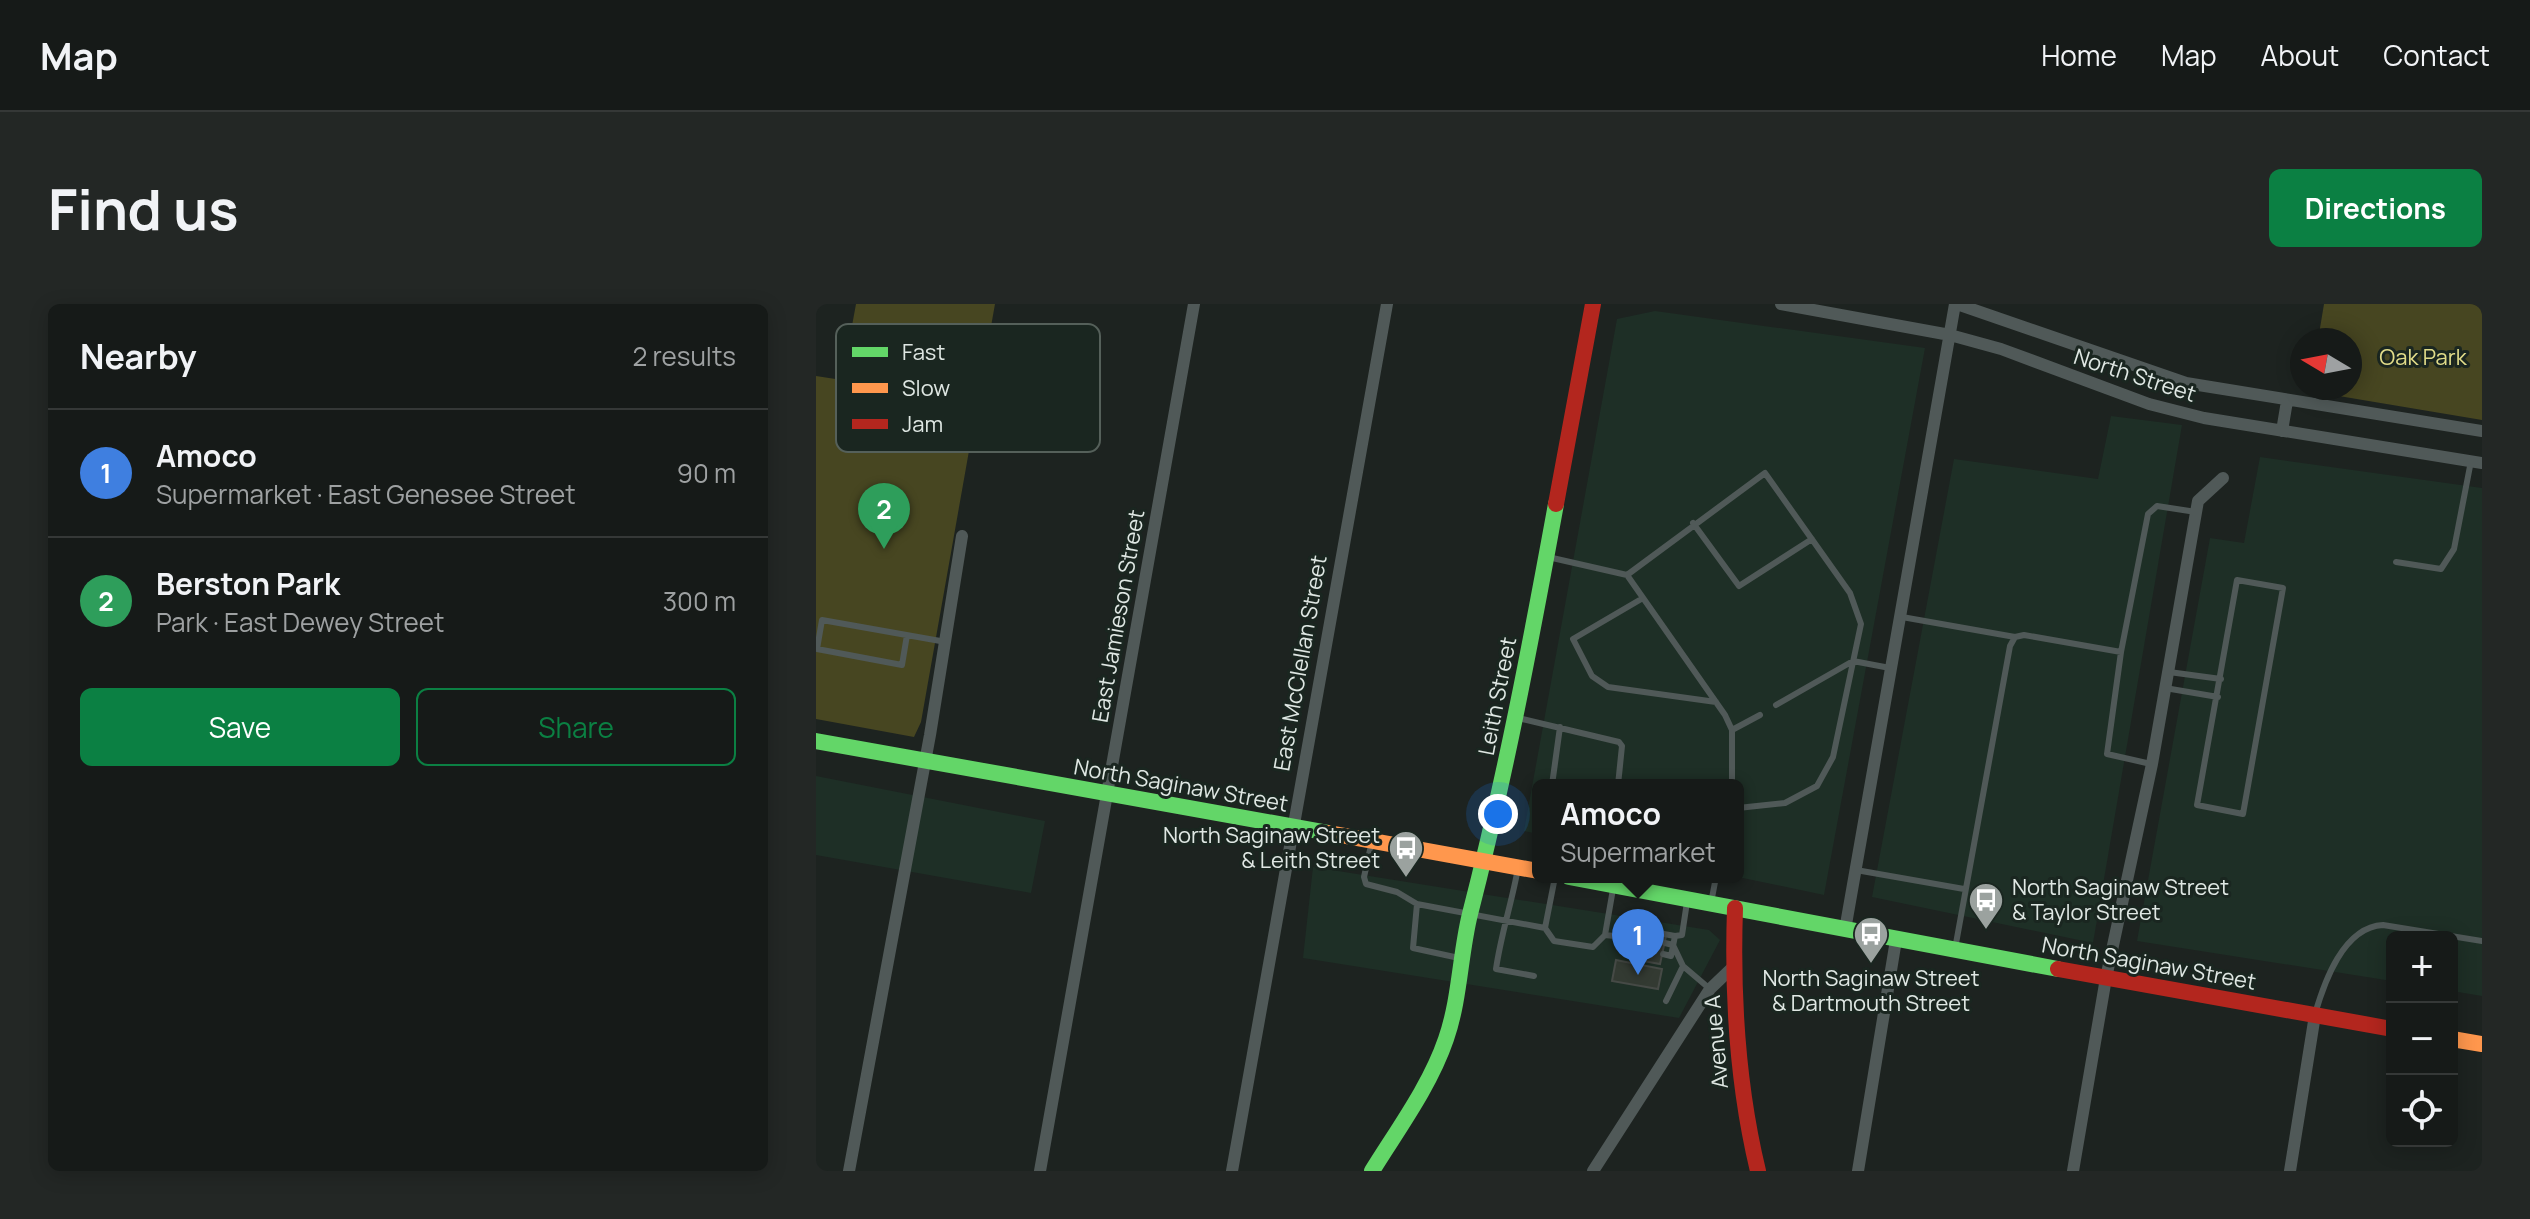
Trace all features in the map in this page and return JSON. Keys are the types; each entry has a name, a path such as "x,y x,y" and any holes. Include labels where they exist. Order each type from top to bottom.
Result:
{"main road":[{"name":"Leith Street","path":"1372,1171 1431,1075 1447,1037 1470,915 1486,862 1517,717 1593,304"},
{"name":"North Saginaw Street","path":"816,741 1532,870"},
{"name":"North Saginaw Street","path":"1610,883 1954,951 2386,1028"},
{"name":"Avenue A","path":"1735,908 1733,967 1742,1092 1758,1171"},
{"path":"2458,1040 2482,1044"}],"street":[{"name":"East Jamieson Street","path":"1040,1171 1194,304"},
{"name":"East McClellan Street","path":"1232,1171 1387,304"},
{"name":"North Street","path":"1781,304 1950,335 2001,349 2149,404 2282,431 2476,462"},
{"name":"North Street","path":"1959,304 2186,383 2482,431"},
{"path":"1845,930 1950,335 1959,304"},
{"path":"2282,431 2287,401"},
{"path":"2073,1171 2106,978 2152,764 2198,501 2223,478"},
{"path":"849,1171 946,642 962,536"},
{"path":"1858,1171 1896,940"},
{"path":"1593,1171 1710,989 1733,967"},
{"path":"2290,1171 2315,1015"}],"lane":[{"path":"2396,562 2441,569 2454,549 2476,462"},
{"path":"1627,575 1693,523 1765,473 1854,603 1861,624 1833,757 1817,786 1785,803 1744,807"},
{"path":"2152,764 2107,754 2121,652 2148,514 2157,506 2196,512"},
{"path":"1693,523 1739,586 1812,539"},
{"path":"1546,557 1616,569 1627,575 1716,702 1732,730 1733,779"},
{"path":"2237,580 2283,588 2243,814 2197,805 2218,697 2237,580"},
{"path":"1643,598 1573,639 1592,676 1608,687 1716,702"},
{"path":"1902,617 2121,652"},
{"path":"907,635 902,665 817,649 819,619 946,642"},
{"path":"1954,951 2010,646 2015,637"},
{"path":"1776,705 1853,661 1893,668"},
{"path":"2168,672 2221,679"},
{"path":"2165,688 2218,697"},
{"path":"1732,730 1760,715"},
{"path":"1517,717 1619,742 1622,746 1619,779"},
{"path":"1553,779 1560,727"},
{"path":"1372,841 1364,877 1366,884 1397,892 1417,904 1545,928"},
{"path":"1518,868 1508,922 1501,934 1496,969 1534,976"},
{"path":"1856,870 1964,889"},
{"path":"1554,883 1545,928 1554,941 1593,947 1605,935 1605,883"},
{"path":"1711,903 1715,883"},
{"path":"1640,951 1622,948 1625,927 1682,935 1688,899"},
{"path":"1417,904 1413,948 1463,959"},
{"path":"2315,1015 2329,969 2371,927 2383,925 2482,941"},
{"path":"1605,935 1642,939"},
{"path":"1663,954 1671,956 1675,936"},
{"path":"1665,943 1673,945"},
{"path":"1673,945 1683,966 1710,989"},
{"path":"1666,1001 1683,966"}],"shaded area":[{"path":"1655,311 1925,348 1824,895 1744,878 1744,779 1533,779 1617,319"},
{"path":"2111,416 2182,425 2093,943 1872,897 1954,459 2098,479"},
{"path":"2260,457 2482,488 2482,996 2458,992 2458,931 2386,931 2386,980 2137,941 2210,538 2244,543"},
{"path":"816,776 1045,821 1031,893 816,855"},
{"path":"1532,787 1532,833 1524,831"},
{"path":"1313,867 1709,930 1720,940 1679,1018 1303,958"}],"green space":[{"path":"856,304 995,304 991,324 852,324"},
{"name":"Oak Park","path":"2324,304 2482,304 2482,420 2362,400 2362,328 2320,328"},
{"path":"816,376 836,379 836,452 969,452 921,722 914,737 816,719"}],"building":[{"path":"1643,932 1666,936 1660,964 1638,960"},
{"path":"1616,960 1662,969 1658,989 1612,981"}],"traffic: fast":[{"path":"1372,1171 1422,1090 1451,1024 1467,929 1506,761 1556,504"},
{"path":"816,741 1329,833"},
{"path":"1601,883 2058,969"}],"traffic: slow":[{"path":"1329,833 1532,870"},
{"path":"2458,1040 2482,1044"}],"traffic: jam":[{"path":"1556,504 1593,304"},
{"path":"1735,908 1734,974 1738,1040 1745,1106 1758,1171"},
{"path":"2058,969 2386,1028"}],"place":[{"name":"Berston Park","path":"884,549"},
{"name":"North Saginaw Street & Leith Street","path":"1406,879"},
{"name":"North Saginaw Street & Taylor Street","path":"1986,931"},
{"name":"North Saginaw Street & Dartmouth Street","path":"1871,965"},
{"name":"Amoco","path":"1638,975"}]}
